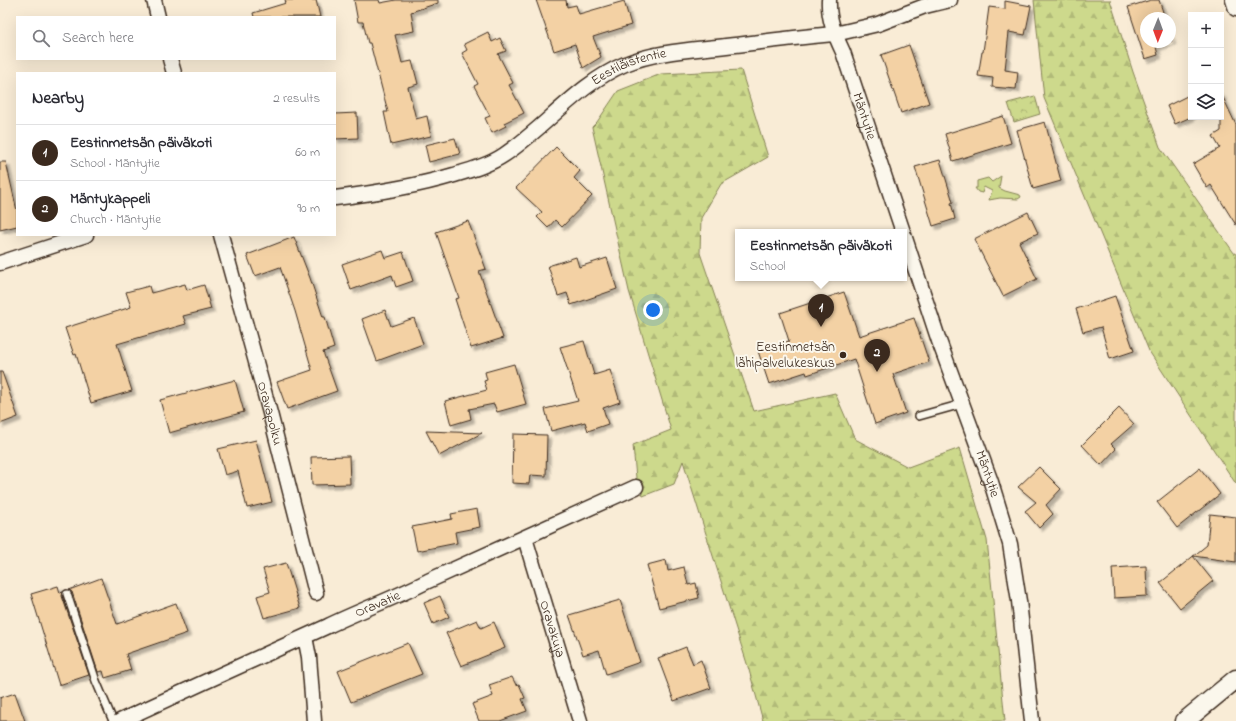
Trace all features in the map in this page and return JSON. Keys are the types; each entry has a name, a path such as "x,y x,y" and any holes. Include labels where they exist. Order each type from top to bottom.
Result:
{"street":[{"path":"154,0 158,16"},
{"name":"Mäntytie","path":"829,0 828,11 835,34 843,52 902,229"},
{"name":"Eestiläistentie","path":"336,198 402,189 474,170 503,156 581,91 603,75 626,64 650,56 678,51 835,34 878,24 925,6 950,0"},
{"path":"1233,0 1236,8"},
{"path":"170,60 174,72"},
{"path":"0,263 83,236"},
{"name":"Oravapolku","path":"221,236 270,413 316,593"},
{"name":"Mäntytie","path":"907,244 939,341 991,482 1010,544 1019,601 1032,721"},
{"name":"Oravatie","path":"120,721 192,687 636,487"},
{"name":"Oravakuja","path":"525,538 580,721"},
{"path":"305,637 310,658 314,721"},
{"path":"1184,721 1236,679"}],"lane":[{"path":"919,416 962,404"},
{"path":"67,594 96,681 113,721"}],"green space":[{"path":"1034,0 1110,0 1133,72 1160,147 1236,254 1236,484 1149,351 1044,98"},
{"path":"741,70 768,157 721,184 701,218 700,253 754,411 835,393 855,439 908,467 960,448 987,540 1005,721 763,721 749,670 683,461 674,484 643,496 636,478 633,445 671,430 629,291 592,127 618,91 661,74"},
{"path":"1035,96 1040,114 1014,122 1008,103"},
{"path":"1001,176 999,188 1020,195 1021,197 1018,199 1000,198 989,200 992,191 984,187 982,193 978,192 975,188 977,188 977,181 988,178 992,182"}],"building":[{"path":"285,0 316,0 320,16 254,16 253,13 286,3"},
{"path":"354,0 379,0 380,3 396,0 438,0 438,3 411,12 414,31 395,35 402,63 412,61 418,84 408,87 416,119 427,116 431,136 391,145 384,112 388,112 370,43 368,43 363,22 358,22"},
{"path":"536,0 566,0 567,7 576,5 579,14 624,1 631,25 593,37 601,57 583,68 575,44 554,51"},
{"path":"1151,0 1159,0 1163,12 1140,12 1140,44 1128,7"},
{"path":"1005,1 1031,6 1025,35 1009,32 1005,70 1018,72 1016,89 992,87 993,78 978,76 989,7 1005,9"},
{"path":"488,32 492,42 500,38 506,51 498,54 513,83 509,85 524,113 504,123 506,126 492,133 485,118 490,116 474,86 478,84 462,53 467,50 464,44"},
{"path":"909,45 929,103 901,113 881,55"},
{"path":"1141,48 1156,48 1158,55 1145,59"},
{"path":"1188,96 1188,118 1175,124 1167,106"},
{"path":"1224,99 1236,125 1236,225 1211,185 1207,188 1193,164 1220,148 1213,136 1221,131 1221,120 1224,120"},
{"path":"357,113 358,138 336,139 336,114"},
{"path":"1003,116 1011,143 953,161 945,134"},
{"path":"1045,122 1061,181 1033,189 1017,130"},
{"path":"455,138 460,154 429,162 425,145"},
{"path":"556,147 580,171 574,178 592,196 562,227 555,220 548,228 537,217 542,212 516,188"},
{"path":"940,160 953,202 951,203 955,219 933,226 915,167"},
{"path":"0,162 6,162 16,207 16,226 0,230"},
{"path":"1028,212 1038,233 1019,242 1037,279 1003,296 974,239"},
{"path":"468,221 486,269 479,271 503,338 471,348 455,299 459,298 436,232"},
{"path":"294,237 323,317 325,317 334,348 323,352 337,391 287,409 277,382 312,370 295,311 280,267 255,276 247,255"},
{"path":"382,250 385,258 403,252 413,281 396,287 392,275 351,290 342,264"},
{"path":"576,257 579,267 607,258 617,289 571,305 567,293 558,296 548,266"},
{"path":"185,284 187,290 204,285 211,309 183,316 186,324 117,344 132,391 91,403 76,354 74,355 65,328 131,307 126,292 149,286 151,293"},
{"name":"Eestinmetsän lähipalvelukeskus","path":"844,292 859,336 914,318 929,362 893,374 906,413 875,424 854,359 807,375 806,372 769,384 758,351 789,341 780,313"},
{"path":"1115,296 1134,351 1110,359 1101,327 1083,332 1076,309"},
{"path":"385,310 391,326 414,318 423,344 377,361 362,319"},
{"path":"584,341 594,375 610,370 620,402 603,408 608,424 588,431 585,422 551,431 545,409 578,401 560,347"},
{"path":"514,364 526,404 497,412 494,404 469,409 471,419 451,425 445,401 487,390 484,381 487,380 485,372"},
{"path":"0,372 2,372 18,417 0,424"},
{"path":"235,380 244,412 169,433 160,400"},
{"path":"1119,408 1134,424 1111,444 1116,449 1101,465 1082,445"},
{"path":"426,431 482,433 439,456"},
{"path":"513,434 547,435 546,476 530,475 529,484 512,483"},
{"path":"256,440 272,502 247,508 238,471 225,475 218,449"},
{"path":"349,456 350,484 312,485 311,457"},
{"path":"1039,467 1061,489 1046,505 1053,514 1039,528 1025,511 1036,502 1018,487"},
{"path":"1200,468 1220,494 1177,528 1157,502"},
{"path":"477,509 480,527 455,532 457,543 417,551 412,527 452,519 451,514"},
{"path":"1210,514 1236,517 1236,562 1193,556 1207,545"},
{"path":"1193,556 1213,581 1180,608 1160,583"},
{"path":"666,560 668,571 684,567 688,585 696,583 699,598 659,608 647,565"},
{"path":"286,563 300,608 264,618 257,596 270,592 263,569"},
{"path":"1146,566 1147,596 1114,598 1112,568"},
{"path":"101,578 117,624 176,603 187,633 126,654 131,670 105,678 103,671 98,672 72,592 69,590"},
{"path":"58,586 60,593 63,592 62,596 89,675 59,685 31,594"},
{"path":"440,596 449,617 433,624 424,603"},
{"path":"620,600 640,662 606,674 599,650 583,655 569,615"},
{"path":"477,620 481,628 494,622 505,648 461,666 446,633"},
{"path":"408,643 422,674 351,702 338,671"},
{"path":"686,647 693,664 701,660 711,688 674,701 658,658"},
{"path":"512,677 516,685 519,684 525,698 522,699 527,711 500,721 479,721 472,704 493,696 489,685"},
{"path":"15,693 25,721 0,721 0,698"}],"place":[{"name":"Eestinmetsän päiväkoti","path":"821,327"},
{"name":"Eestinmetsän lähipalvelukeskus","path":"843,355"},
{"name":"Mäntykappeli","path":"877,372"}]}
